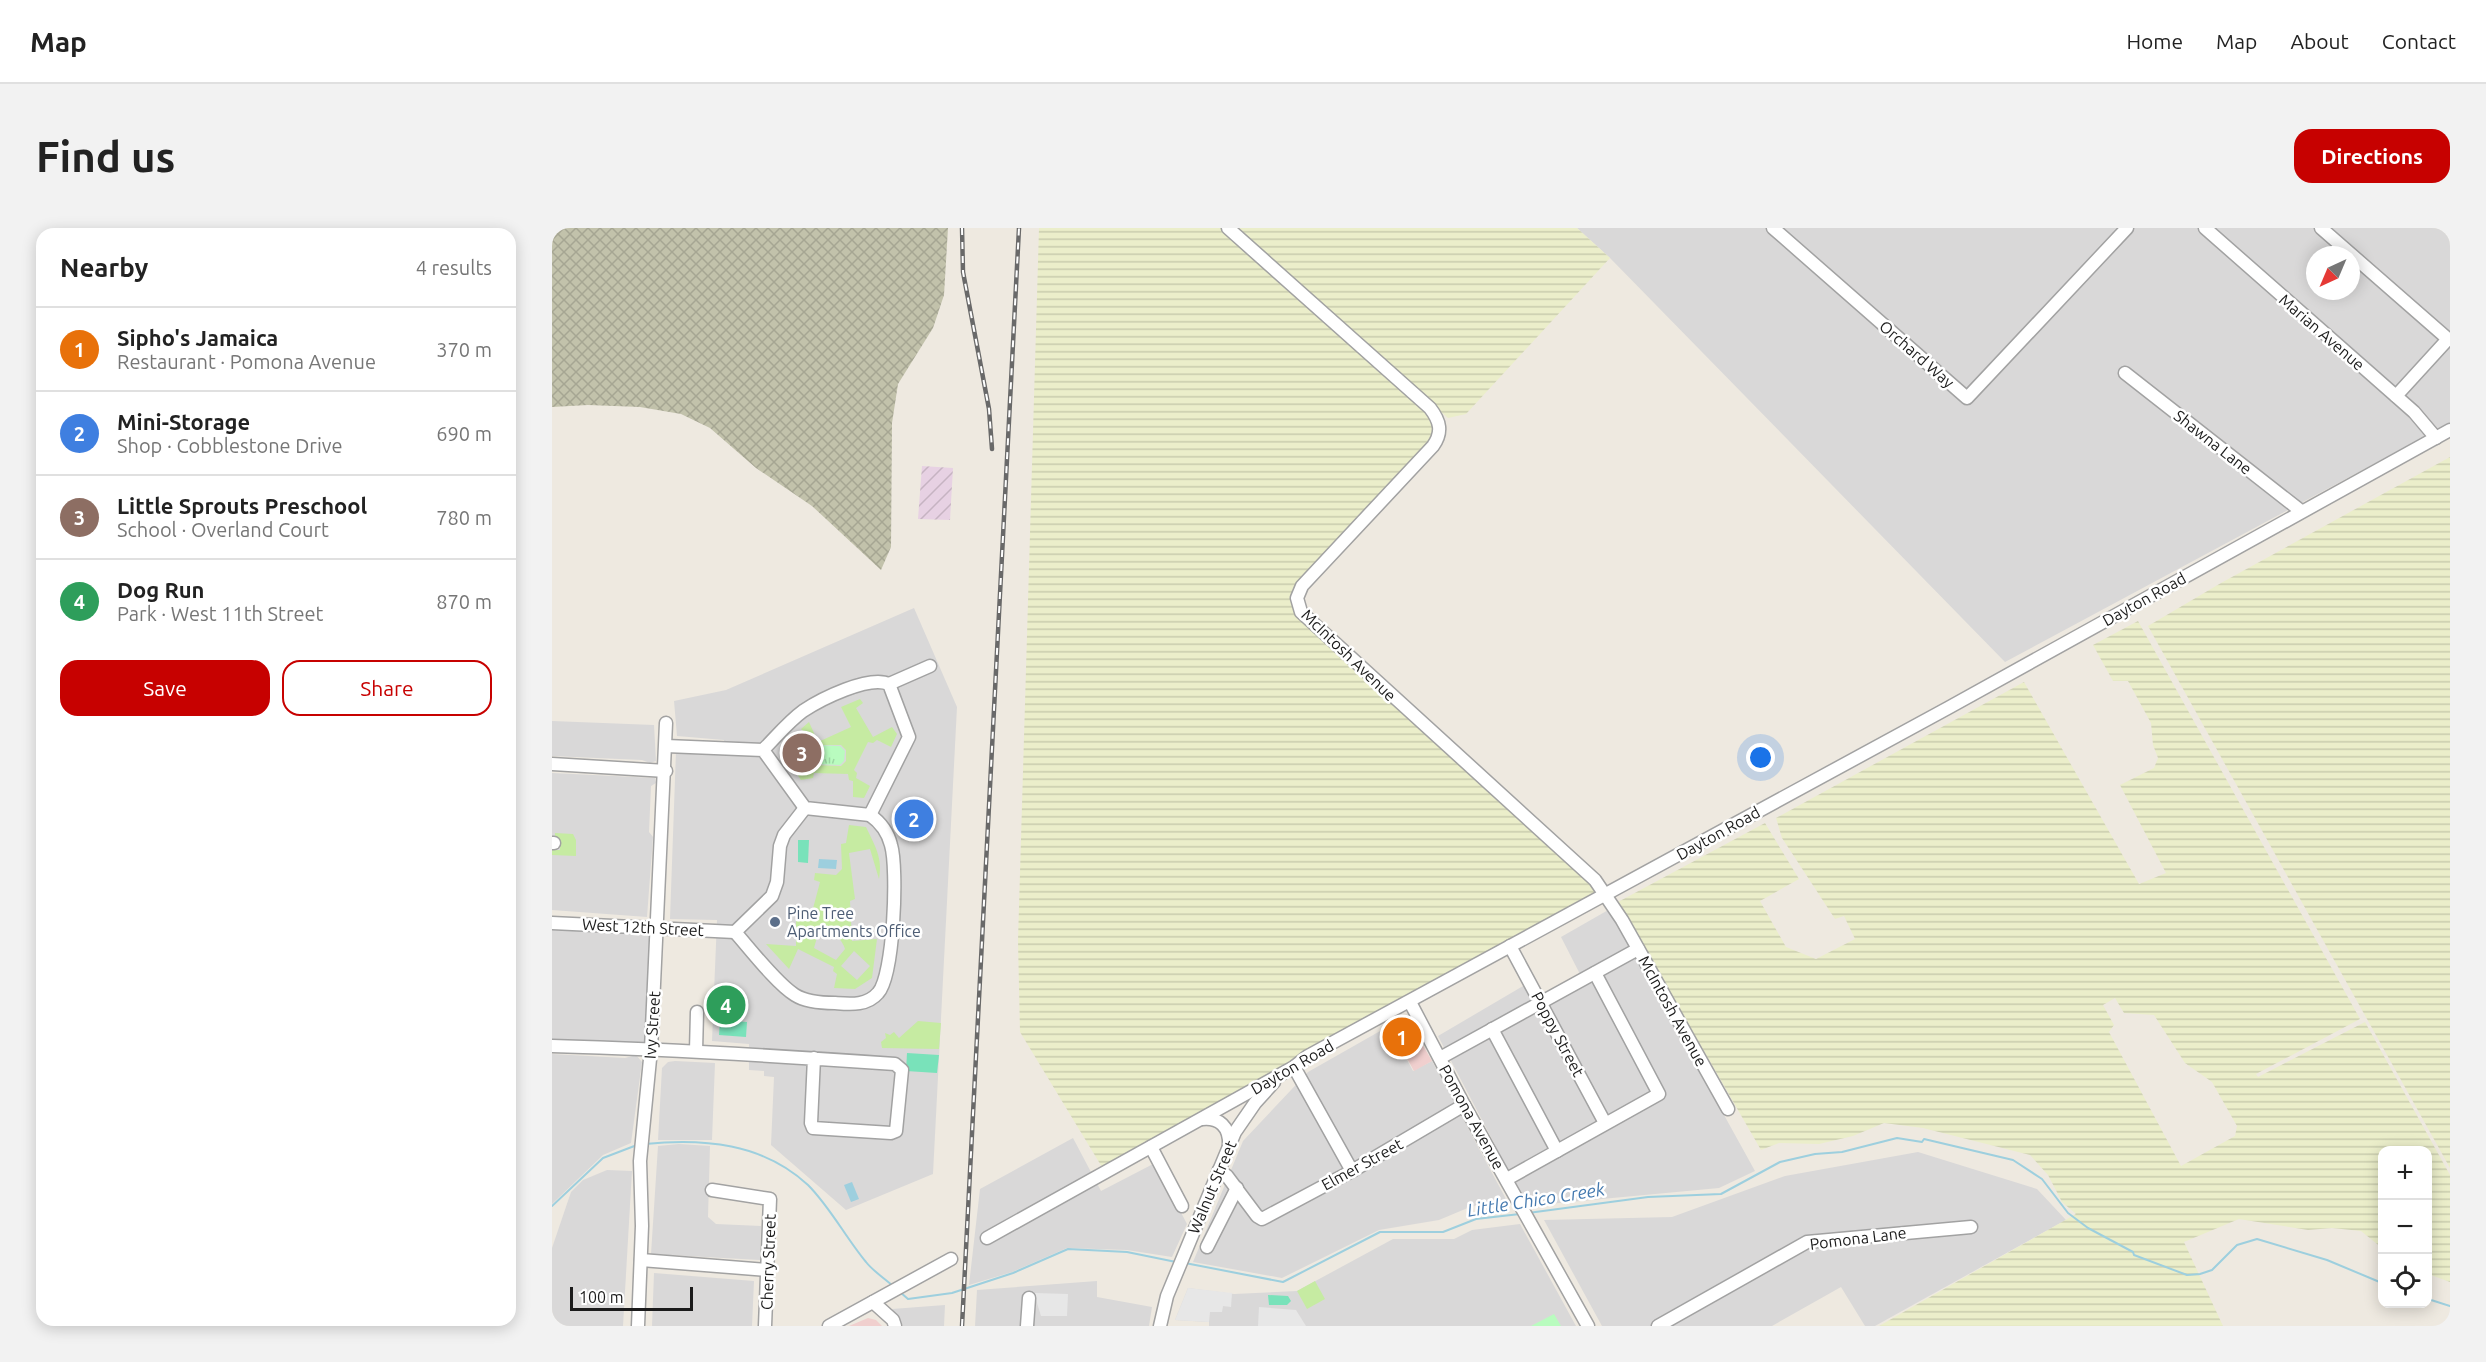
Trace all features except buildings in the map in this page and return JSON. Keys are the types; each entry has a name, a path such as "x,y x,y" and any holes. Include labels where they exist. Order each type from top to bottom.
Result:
{"street":[{"name":"McIntosh Avenue","path":"1227,228 1430,408 1439,424 1439,438 1429,451 1302,586 1297,598 1301,612 1583,869 1606,895 1728,1109"},
{"name":"Orchard Way","path":"1773,228 1967,398 2127,228"},
{"name":"Marian Avenue","path":"2205,228 2414,412 2436,438"},
{"path":"2321,228 2448,339 2396,396"},
{"name":"Shawna Lane","path":"2125,373 2301,511"},
{"name":"Dayton Road","path":"987,1238 1294,1067 1308,1056 1606,895 2450,430"},
{"path":"666,746 763,750 788,724 820,702 862,684 878,680 889,684 930,666"},
{"path":"870,815 909,737 889,684"},
{"name":"Ivy Street","path":"638,1326 641,1260 640,1161 651,1049 666,771 666,723"},
{"path":"763,750 805,807 870,815 877,820 891,844 894,866 889,967 876,995 857,1004 820,1003 802,999 786,988 735,932 772,896 777,882 780,846 784,835 805,807"},
{"path":"552,764 666,771"},
{"name":"West 12th Street","path":"552,923 735,932"},
{"name":"Poppy Street","path":"1510,946 1605,1123"},
{"path":"1440,1058 1638,949"},
{"path":"1507,1179 1659,1094 1595,973"},
{"name":"Pomona Avenue","path":"1410,1002 1464,1105 1588,1326"},
{"path":"696,1051 697,1012"},
{"path":"1492,1029 1557,1151"},
{"path":"552,1046 696,1051 814,1058 895,1064 902,1070 896,1131 891,1133 813,1128 811,1123 814,1058"},
{"path":"1294,1067 1352,1171"},
{"name":"Walnut Street","path":"1160,1326 1173,1282 1229,1146 1255,1102 1294,1067"},
{"name":"Elmer Street","path":"1237,1188 1259,1218 1265,1218 1352,1171 1464,1105"},
{"path":"1202,1119 1212,1119 1223,1124 1228,1131 1229,1146"},
{"path":"1151,1147 1182,1206"},
{"path":"1207,1246 1237,1188 1219,1170"},
{"name":"Cherry Street","path":"712,1190 770,1199 765,1326"},
{"name":"Pomona Lane","path":"1658,1326 1807,1242 1971,1227"},
{"path":"829,1326 951,1259"},
{"path":"641,1260 768,1270"},
{"path":"1027,1326 1029,1298"},
{"path":"878,1300 895,1326"}],"shaded area":[{"path":"552,228 948,228 944,295 933,328 898,384 892,423 891,547 881,570 812,506 756,468 710,428 681,414 640,407 588,405 552,407"},
{"path":"1039,228 1228,228 1430,408 1440,431 1302,586 1298,605 1606,895 1105,1172 1020,1032 1018,941"},
{"path":"1235,228 1577,228 1610,258 1466,414 1448,418"},
{"path":"1577,228 2450,228 2450,423 2005,662 1610,258"},
{"path":"2450,457 2450,1168 2148,626 2221,583"},
{"path":"922,466 953,468 950,520 918,519"},
{"path":"914,608 957,707 933,1174 846,1210 771,1145 774,1077 764,1076 764,1071 749,1070 749,1044 712,1041 717,920 670,919 676,751 724,754 724,740 677,736 674,701 726,690"},
{"path":"2138,621 2360,1019 2256,1074 2258,1077 2365,1022 2450,1175 2450,1282 2432,1275 2432,1146 2378,1146 2378,1245 2361,1231 2332,1228 2308,1230 2239,1219 2184,1242 2223,1326 1879,1326 2076,1214 2062,1202 2048,1175 2030,1155 1923,1128 1884,1123 1853,1136 1819,1144 1779,1143 1761,1150 1618,902 1765,823 1799,879 1760,901 1786,947 1816,959 1855,939 1844,916 1835,919 1782,838 1776,818 2024,682 2139,884 2166,873 2120,785 2154,768 2158,758 2153,745 2151,723 2128,681 2113,681 2093,645","holes":["2115,998 2124,1013 2154,1015 2185,1063 2212,1082 2237,1126 2235,1136 2181,1166 2109,1032 2114,1025 2103,1005"]},
{"path":"552,721 654,725 656,761 650,763 642,760 552,756"},
{"path":"552,773 655,778 656,783 651,786 649,832 653,837 647,917 552,910"},
{"path":"1610,909 1755,1171 1719,1188 1527,1206 1438,1036 1535,979 1546,998 1582,978 1561,937"},
{"path":"552,928 650,932 645,1043 552,1039"},
{"path":"1402,1019 1414,1030 1432,1061 1414,1071 1389,1026"},
{"path":"1389,1026 1413,1071 1432,1061 1506,1199 1470,1207 1439,1220 1379,1230 1282,1278 1193,1262 1243,1141 1308,1072"},
{"path":"552,1054 625,1058 636,1055 642,1062 631,1143 603,1155 552,1204"},
{"path":"668,1062 715,1063 712,1140 658,1140 662,1068"},
{"path":"1073,1138 1101,1191 1155,1163 1187,1224 1172,1257 1127,1250 1067,1248 1012,1272 969,1285 980,1189"},
{"path":"679,1144 710,1146 708,1217 716,1224 761,1226 760,1260 651,1254 658,1146"},
{"path":"1918,1152 2037,1189 2066,1220 1875,1326 1865,1326 1841,1287 1772,1326 1602,1326 1544,1220 1672,1217 1785,1176"},
{"path":"607,1170 632,1171 623,1326 552,1326 552,1248 571,1192 583,1180"},
{"path":"1520,1224 1576,1326 1209,1326 1209,1322 1175,1320 1188,1288 1234,1294 1297,1291 1393,1239 1454,1239 1472,1230"},
{"path":"654,1273 754,1281 752,1326 652,1326"},
{"path":"1097,1281 1097,1297 1152,1307 1149,1326 975,1326 977,1290"},
{"path":"1188,1288 1232,1293 1231,1307 1223,1306 1222,1312 1210,1312 1209,1322 1175,1320"},
{"path":"1034,1293 1068,1294 1067,1316 1041,1316"},
{"path":"945,1305 944,1326 903,1326 892,1309"},
{"path":"1259,1307 1296,1310 1306,1326 1258,1326"},
{"path":"868,1318 876,1320 882,1326 849,1326"}],"green space":[{"path":"860,699 863,703 856,708 873,737 892,727 897,734 891,747 877,740 873,743 868,742 854,770 857,773 856,778 870,786 864,798 853,797 853,781 849,780 848,774 814,773 813,778 801,780 785,756 804,773 814,765 841,766 846,761 846,750 841,745 815,745 801,729 809,722 818,742 851,727 841,707"},
{"path":"811,745 840,746 845,751 844,761 840,765 813,764 811,762 820,753"},
{"path":"849,825 866,827 880,865 879,879 870,849 849,853 855,899 850,901 852,941 877,939 872,978 855,989 834,988 837,974 833,971 834,967 798,949 789,969 766,944 796,946 796,914 811,916 820,882 814,880 815,873 836,875 842,869 841,844 846,843","holes":["820,927 832,932 844,945 845,949 836,960 814,948","854,951 870,966 857,980 841,966"]},
{"path":"555,833 573,834 576,840 576,856 552,855 552,850 560,850 560,841 555,838"},
{"path":"798,840 809,840 808,863 798,862"},
{"path":"718,991 741,996 728,1015 717,1014"},
{"path":"720,1020 747,1022 746,1037 719,1035"},
{"path":"918,1021 941,1023 939,1049 882,1048 881,1042 886,1038 885,1033 890,1035 894,1032 899,1038"},
{"path":"907,1053 939,1055 937,1073 906,1071"},
{"path":"1315,1281 1325,1299 1307,1309 1297,1291"},
{"path":"1268,1295 1288,1296 1291,1301 1287,1305 1269,1305"},
{"path":"1554,1314 1561,1326 1531,1326"}],"water":[{"path":"819,859 837,860 836,869 818,868"},
{"path":"852,1182 859,1199 851,1202 844,1185"}],"waterway":[{"name":"Little Chico Creek","path":"1528,1213 1648,1197 1721,1194 1780,1162 1815,1154 1842,1152 1897,1138 1922,1142 1924,1139 2013,1160 2042,1179 2068,1213 2088,1228 2133,1252 2134,1255 2187,1275 2212,1270 2237,1245 2257,1239 2327,1260 2378,1281"},
{"name":"Little Chico Creek","path":"645,1144 710,1143 731,1146 772,1160 808,1185 824,1203 866,1262 893,1286"},
{"name":"Little Chico Creek","path":"552,1206 603,1158 637,1145"},
{"name":"Little Chico Creek","path":"1185,1263 1283,1282 1380,1232 1443,1232 1476,1219 1520,1214"},
{"name":"Little Chico Creek","path":"900,1292 908,1299 952,1293 1013,1273 1068,1249 1127,1252 1176,1262"},
{"name":"Little Chico Creek","path":"2432,1300 2450,1306"}],"railway":[{"path":"962,228 963,272 989,409 992,449"},
{"path":"962,1326 1019,228"}],"place":[{"name":"Little Sprouts Preschool","path":"802,753"},
{"name":"Mini-Storage","path":"914,819"},
{"name":"Pine Tree Apartments Office","path":"775,922"},
{"name":"Dog Run","path":"726,1005"},
{"name":"Sipho's Jamaica","path":"1402,1037"}]}
